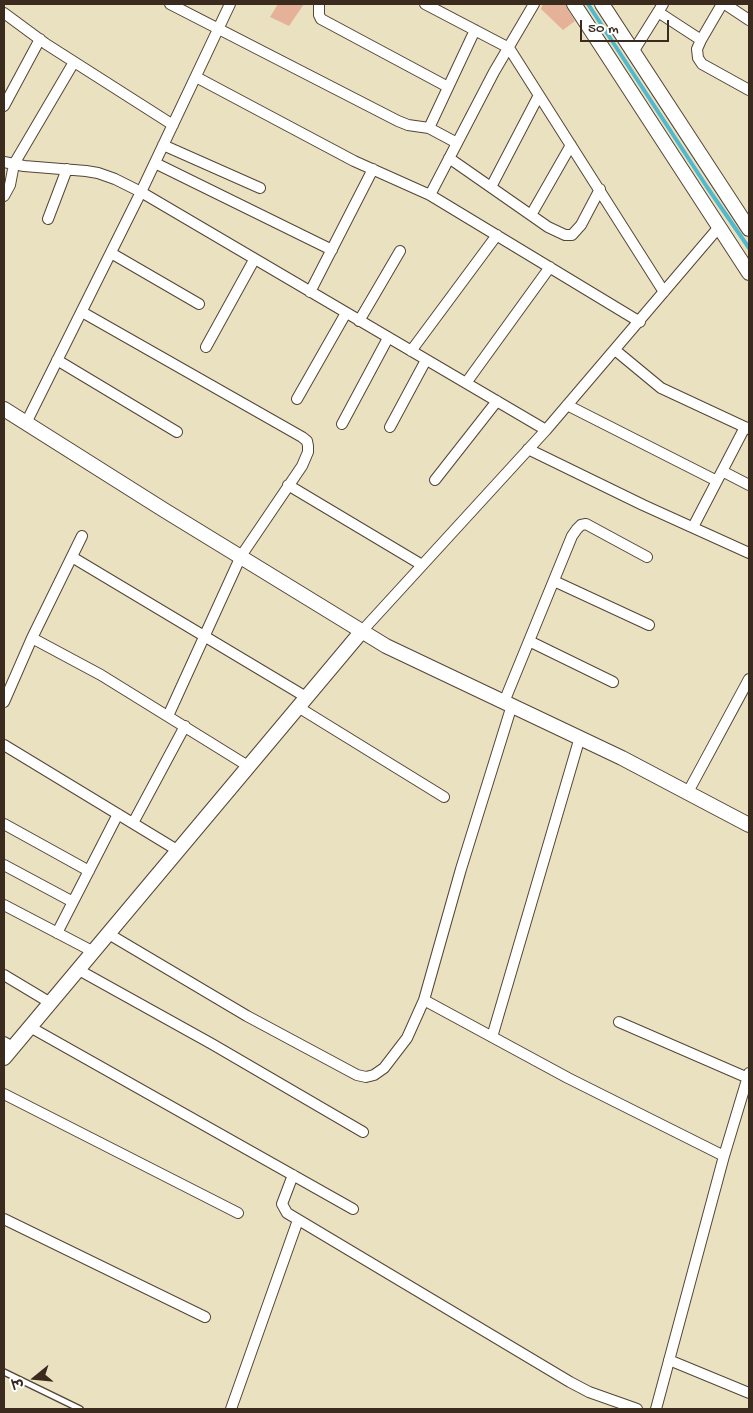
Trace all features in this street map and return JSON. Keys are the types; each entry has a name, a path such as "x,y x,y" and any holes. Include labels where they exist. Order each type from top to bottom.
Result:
{"street":[{"path":"170,4 398,121 408,125 429,128 457,143"},
{"path":"26,423 142,192 230,4"},
{"path":"319,4 321,19 448,87"},
{"path":"425,4 509,48 664,292"},
{"path":"430,195 534,4"},
{"path":"574,4 749,273"},
{"path":"602,4 749,229"},
{"path":"749,20 724,4 701,40 698,49 698,58 702,64 749,90"},
{"path":"633,52 660,8 701,40"},
{"path":"4,13 74,62 173,125"},
{"path":"429,128 476,30"},
{"path":"4,106 40,39"},
{"path":"4,196 10,185 9,163 74,62"},
{"path":"196,76 373,169 430,195 640,322"},
{"path":"491,188 539,95"},
{"path":"163,145 260,188"},
{"path":"531,215 571,145"},
{"path":"449,158 548,227 565,235 572,234 581,224 600,189"},
{"path":"9,163 86,171 106,175 142,192 254,260 546,430"},
{"path":"155,163 332,250"},
{"path":"48,219 66,169"},
{"path":"310,292 373,169"},
{"path":"4,1058 8,1044 30,1026 362,631 546,430 719,227"},
{"path":"411,351 497,235"},
{"path":"359,321 400,251"},
{"path":"111,253 199,304"},
{"path":"206,347 254,260"},
{"path":"466,383 550,267"},
{"path":"82,312 306,441 308,452 302,466 241,556 168,716"},
{"path":"297,399 346,313"},
{"path":"342,424 388,338"},
{"path":"615,350 661,388 747,428 719,476 693,527"},
{"path":"58,360 177,432"},
{"path":"390,427 426,360"},
{"path":"435,480 497,401"},
{"path":"567,405 719,476 749,484"},
{"path":"4,409 164,510 408,657 580,737 749,824"},
{"path":"528,449 643,505 749,553"},
{"path":"288,485 422,565"},
{"path":"107,934 247,1016 357,1075 366,1077 374,1075 384,1068 407,1038 424,1000 508,704 529,641 572,536 581,525 586,524 647,557"},
{"path":"4,702 32,638 82,536"},
{"path":"72,557 204,635 444,797"},
{"path":"554,581 649,625"},
{"path":"32,638 101,675 248,766"},
{"path":"529,641 613,682"},
{"path":"688,792 749,679"},
{"path":"133,823 185,726"},
{"path":"492,1037 580,737"},
{"path":"4,745 177,850"},
{"path":"57,934 118,814"},
{"path":"4,824 89,871"},
{"path":"4,865 74,902"},
{"path":"4,905 92,951"},
{"path":"77,969 212,1044 363,1132"},
{"path":"4,975 49,1002"},
{"path":"424,1000 568,1078 724,1156"},
{"path":"620,1022 748,1075 724,1156 656,1409"},
{"path":"30,1026 353,1209"},
{"path":"4,1094 238,1213"},
{"path":"293,1175 282,1204 287,1213 570,1382 589,1392 636,1409"},
{"path":"4,1219 205,1317"},
{"path":"231,1409 298,1220"},
{"path":"669,1360 749,1393"}],"lane":[{"path":"4,1372 80,1409"}],"building":[{"path":"278,4 304,4 289,26 270,17"},
{"path":"543,4 565,4 575,21 563,30 541,9"}],"waterway":[{"path":"588,4 749,248"}]}
